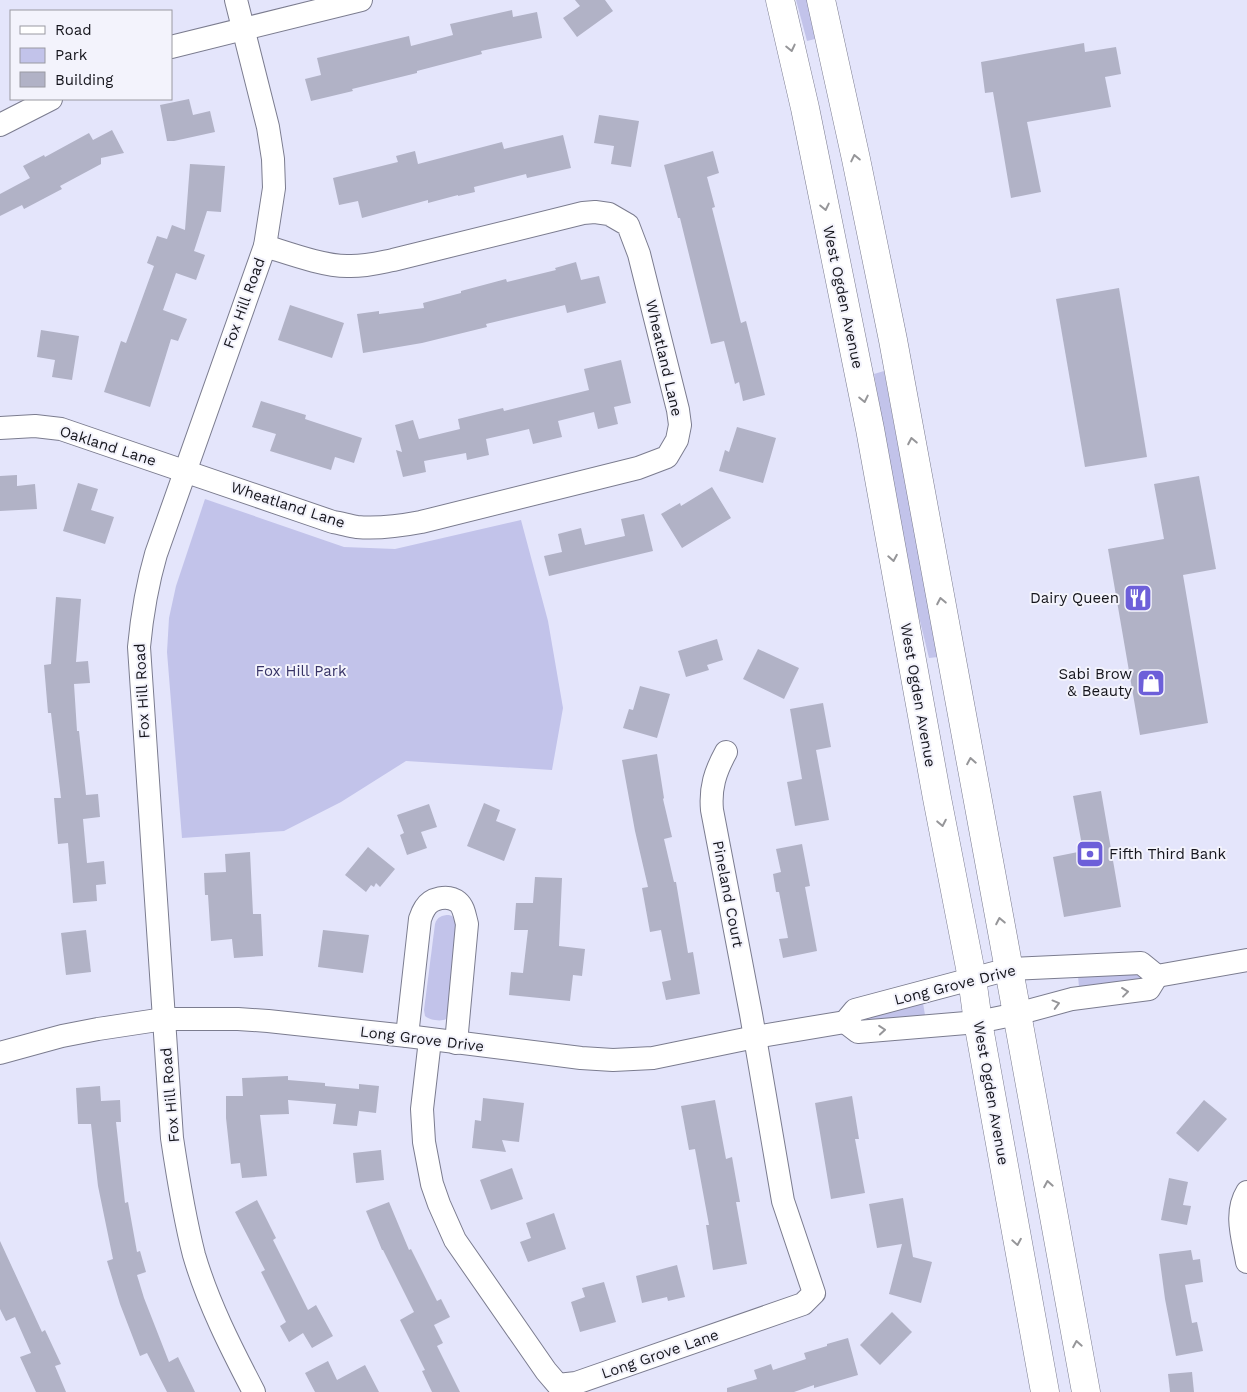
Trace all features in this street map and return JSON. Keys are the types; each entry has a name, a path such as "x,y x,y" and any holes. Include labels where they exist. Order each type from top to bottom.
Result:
{"main road":[{"name":"West Ogden Avenue","path":"780,0 805,108 870,429 933,779 972,978 978,1022 1045,1392"},
{"path":"821,0 893,340 1086,1392"},
{"path":"851,334 893,340"}],"street":[{"name":"Fox Hill Road","path":"236,0 268,128 273,159 274,188 265,246 156,554 149,578 142,616 139,647 172,1138 182,1204 195,1257 216,1315 254,1392"},
{"path":"172,47 361,0"},
{"path":"0,125 49,100"},
{"name":"Wheatland Lane","path":"184,471 333,522 357,527 379,528 421,522 638,468 667,457 677,440 680,425 678,410 639,254 628,225 609,214 582,213 364,266 345,266 318,261 265,246"},
{"name":"Oakland Lane","path":"0,428 35,426 61,429 184,471"},
{"name":"Pineland Court","path":"726,752 717,770 711,801 755,1038"},
{"path":"407,1036 420,919 425,907 435,899 446,898 458,902 464,912 467,924 456,1043"},
{"name":"Long Grove Drive","path":"845,1022 858,1032 978,1022 1072,999 1149,989 1157,976 1247,960"},
{"name":"Long Grove Drive","path":"0,1052 62,1036 164,1019 238,1019 407,1036 582,1058 613,1060 653,1058 845,1022 855,1010 1009,969 1141,963 1157,976"},
{"name":"Long Grove Lane","path":"430,1040 422,1109 427,1165 437,1198 455,1240 546,1371 558,1385 576,1383 803,1304 814,1293 783,1201 755,1038"},
{"path":"1247,1192 1242,1199 1240,1213 1247,1262"}],"green space":[{"path":"796,0 807,0 815,39 807,41"},
{"path":"884,371 938,657 929,658 911,584 874,374"},
{"name":"Fox Hill Park","path":"205,499 344,547 395,549 521,520 548,621 563,708 552,770 406,761 341,802 284,831 182,838 167,652 169,618 176,586"},
{"path":"449,915 457,922 448,1013 446,1019 435,1020 425,1016 424,1010 435,924 440,917"},
{"path":"1142,973 1144,978 1079,987 1078,976"},
{"path":"923,1003 925,1015 862,1023 858,1020"}],"building":[{"path":"575,0 605,0 613,11 577,37 563,18 580,6"},
{"path":"512,10 513,17 537,12 542,38 481,51 482,54 311,101 305,79 321,75 317,58 409,36 411,46 453,35 450,24"},
{"path":"1084,43 1085,52 1116,47 1121,74 1105,77 1111,107 1027,122 1041,192 1011,198 993,92 985,93 981,62"},
{"path":"189,99 193,115 210,111 215,132 167,141 160,105"},
{"path":"599,115 639,121 631,167 611,164 614,146 594,143"},
{"path":"112,130 124,153 101,158 101,164 60,186 62,189 24,209 22,205 0,216 0,194 30,178 23,166 44,155 45,157 89,133 93,140"},
{"path":"563,135 571,168 527,178 526,174 474,187 475,192 428,203 428,200 362,218 358,201 339,205 333,178 398,162 396,156 415,151 418,164 502,142 504,149"},
{"path":"713,151 719,173 707,177 715,207 712,208 741,323 746,321 765,395 743,401 739,382 735,384 724,341 711,344 680,218 678,218 664,165"},
{"path":"190,164 225,166 221,212 207,211 194,251 205,255 196,280 176,273 163,310 187,319 178,341 171,339 150,407 104,392 121,341 126,343 154,266 147,263 157,236 167,239 172,225 185,230"},
{"path":"576,262 581,280 599,276 606,303 567,313 565,305 486,324 487,327 422,343 363,353 357,314 379,311 379,314 424,308 423,303 461,293 461,291 506,279 507,282 556,270 555,268"},
{"path":"1119,288 1147,457 1085,467 1056,299"},
{"path":"290,305 344,323 332,358 278,340"},
{"path":"41,330 79,336 72,380 52,377 55,360 37,357"},
{"path":"621,360 631,403 614,407 618,424 598,429 594,412 558,421 562,437 533,444 529,429 486,439 489,455 467,460 466,453 424,461 426,472 403,477 396,450 402,452 395,425 413,420 419,439 460,429 458,419 503,408 504,411 589,390 584,369"},
{"path":"261,401 306,415 305,419 362,438 354,463 335,457 331,470 270,451 276,434 252,427"},
{"path":"737,427 776,438 763,483 719,471 725,450 729,452"},
{"path":"17,475 17,486 35,484 37,509 0,511 0,476"},
{"path":"1199,476 1216,569 1183,575 1208,723 1140,735 1108,549 1164,539 1154,484"},
{"path":"78,483 98,489 91,510 114,517 105,544 63,531"},
{"path":"712,487 731,518 682,548 661,514 680,503 681,506"},
{"path":"644,514 653,551 549,576 544,556 562,552 558,534 581,528 585,545 625,536 621,519"},
{"path":"56,597 81,599 76,662 88,661 90,683 74,684 77,731 79,731 86,795 98,794 100,817 83,819 87,863 104,861 106,884 96,885 97,901 73,903 68,843 58,844 54,798 61,798 51,713 48,713 44,665 51,664"},
{"path":"717,639 723,660 707,665 709,670 686,677 678,651"},
{"path":"758,649 799,668 784,699 743,679"},
{"path":"640,686 670,694 657,738 623,728 629,709 633,710"},
{"path":"823,703 831,747 816,750 829,820 795,826 787,782 802,779 790,709"},
{"path":"657,754 663,799 672,837 664,839 674,882 676,882 688,953 693,952 700,994 666,1000 662,982 671,980 661,930 650,932 642,888 648,887 635,831 622,760"},
{"name":"Fifth Third Bank","path":"1101,791 1121,907 1064,917 1053,857 1083,851 1073,796"},
{"path":"484,803 500,810 496,821 516,829 504,861 467,846"},
{"path":"429,804 437,827 421,832 427,848 407,855 400,835 404,833 397,815"},
{"path":"802,844 810,886 805,887 817,951 783,958 779,939 788,938 779,892 776,892 773,874 781,872 776,849"},
{"path":"368,847 395,869 380,887 376,883 374,887 371,885 366,892 345,875"},
{"path":"250,852 253,914 261,914 263,956 234,958 232,939 211,941 208,895 205,895 204,873 226,872 225,854"},
{"path":"535,877 562,878 559,946 585,949 582,976 573,975 570,1001 509,995 511,972 523,973 528,930 514,930 516,903 533,903"},
{"path":"86,930 91,972 66,975 61,933"},
{"path":"323,930 369,935 363,973 318,967"},
{"path":"288,1076 288,1080 325,1083 325,1086 359,1089 359,1084 379,1086 376,1113 359,1111 357,1126 333,1124 336,1104 288,1100 289,1114 260,1115 267,1176 242,1178 240,1163 231,1164 226,1118 226,1096 243,1096 242,1078"},
{"path":"100,1086 101,1101 120,1100 121,1122 116,1122 125,1203 128,1202 137,1252 140,1251 146,1272 137,1275 144,1298 169,1362 178,1357 195,1392 167,1392 147,1353 140,1356 120,1304 107,1261 113,1259 98,1186 91,1124 78,1124 76,1088"},
{"path":"852,1096 859,1139 855,1139 865,1193 831,1199 815,1103"},
{"path":"483,1098 524,1103 519,1142 502,1140 506,1152 472,1148 475,1120 481,1121"},
{"path":"715,1100 726,1159 732,1157 740,1202 736,1202 747,1264 713,1270 706,1225 709,1225 695,1149 689,1150 681,1106"},
{"path":"1204,1100 1227,1119 1198,1152 1176,1133"},
{"path":"381,1150 384,1180 356,1183 353,1153"},
{"path":"512,1168 523,1199 491,1210 480,1180"},
{"path":"1169,1178 1188,1182 1183,1205 1191,1206 1187,1225 1161,1220"},
{"path":"903,1198 913,1257 932,1262 921,1303 889,1294 902,1244 877,1248 869,1204"},
{"path":"257,1200 276,1238 273,1240 308,1310 316,1305 333,1336 312,1348 303,1333 289,1342 280,1326 286,1322 261,1272 265,1270 235,1212"},
{"path":"389,1202 409,1250 411,1249 437,1301 441,1299 450,1317 434,1325 443,1343 437,1346 460,1392 432,1392 422,1371 425,1370 400,1320 414,1312 382,1250 366,1211"},
{"path":"554,1213 566,1249 528,1262 520,1242 531,1238 526,1223"},
{"path":"0,1241 42,1332 45,1330 61,1364 55,1366 66,1392 36,1392 20,1357 31,1353 15,1317 6,1321 0,1309"},
{"path":"1191,1250 1193,1260 1200,1259 1203,1282 1185,1285 1192,1323 1197,1322 1203,1351 1176,1356 1159,1254"},
{"path":"677,1265 685,1297 668,1301 667,1297 642,1303 636,1276"},
{"path":"604,1282 616,1322 580,1332 571,1302 585,1297 582,1288"},
{"path":"892,1312 912,1332 880,1365 860,1345"},
{"path":"848,1338 858,1375 814,1388 814,1385 794,1392 727,1392 727,1388 757,1379 754,1370 771,1364 773,1370 806,1359 804,1353"},
{"path":"328,1361 337,1380 365,1365 379,1392 315,1392 305,1373"},
{"path":"1192,1372 1194,1392 1170,1392 1168,1374"}],"place":[{"name":"Dairy Queen","path":"1138,598"},
{"name":"Sabi Brow & Beauty","path":"1151,683"},
{"name":"Fifth Third Bank","path":"1090,854"}]}
